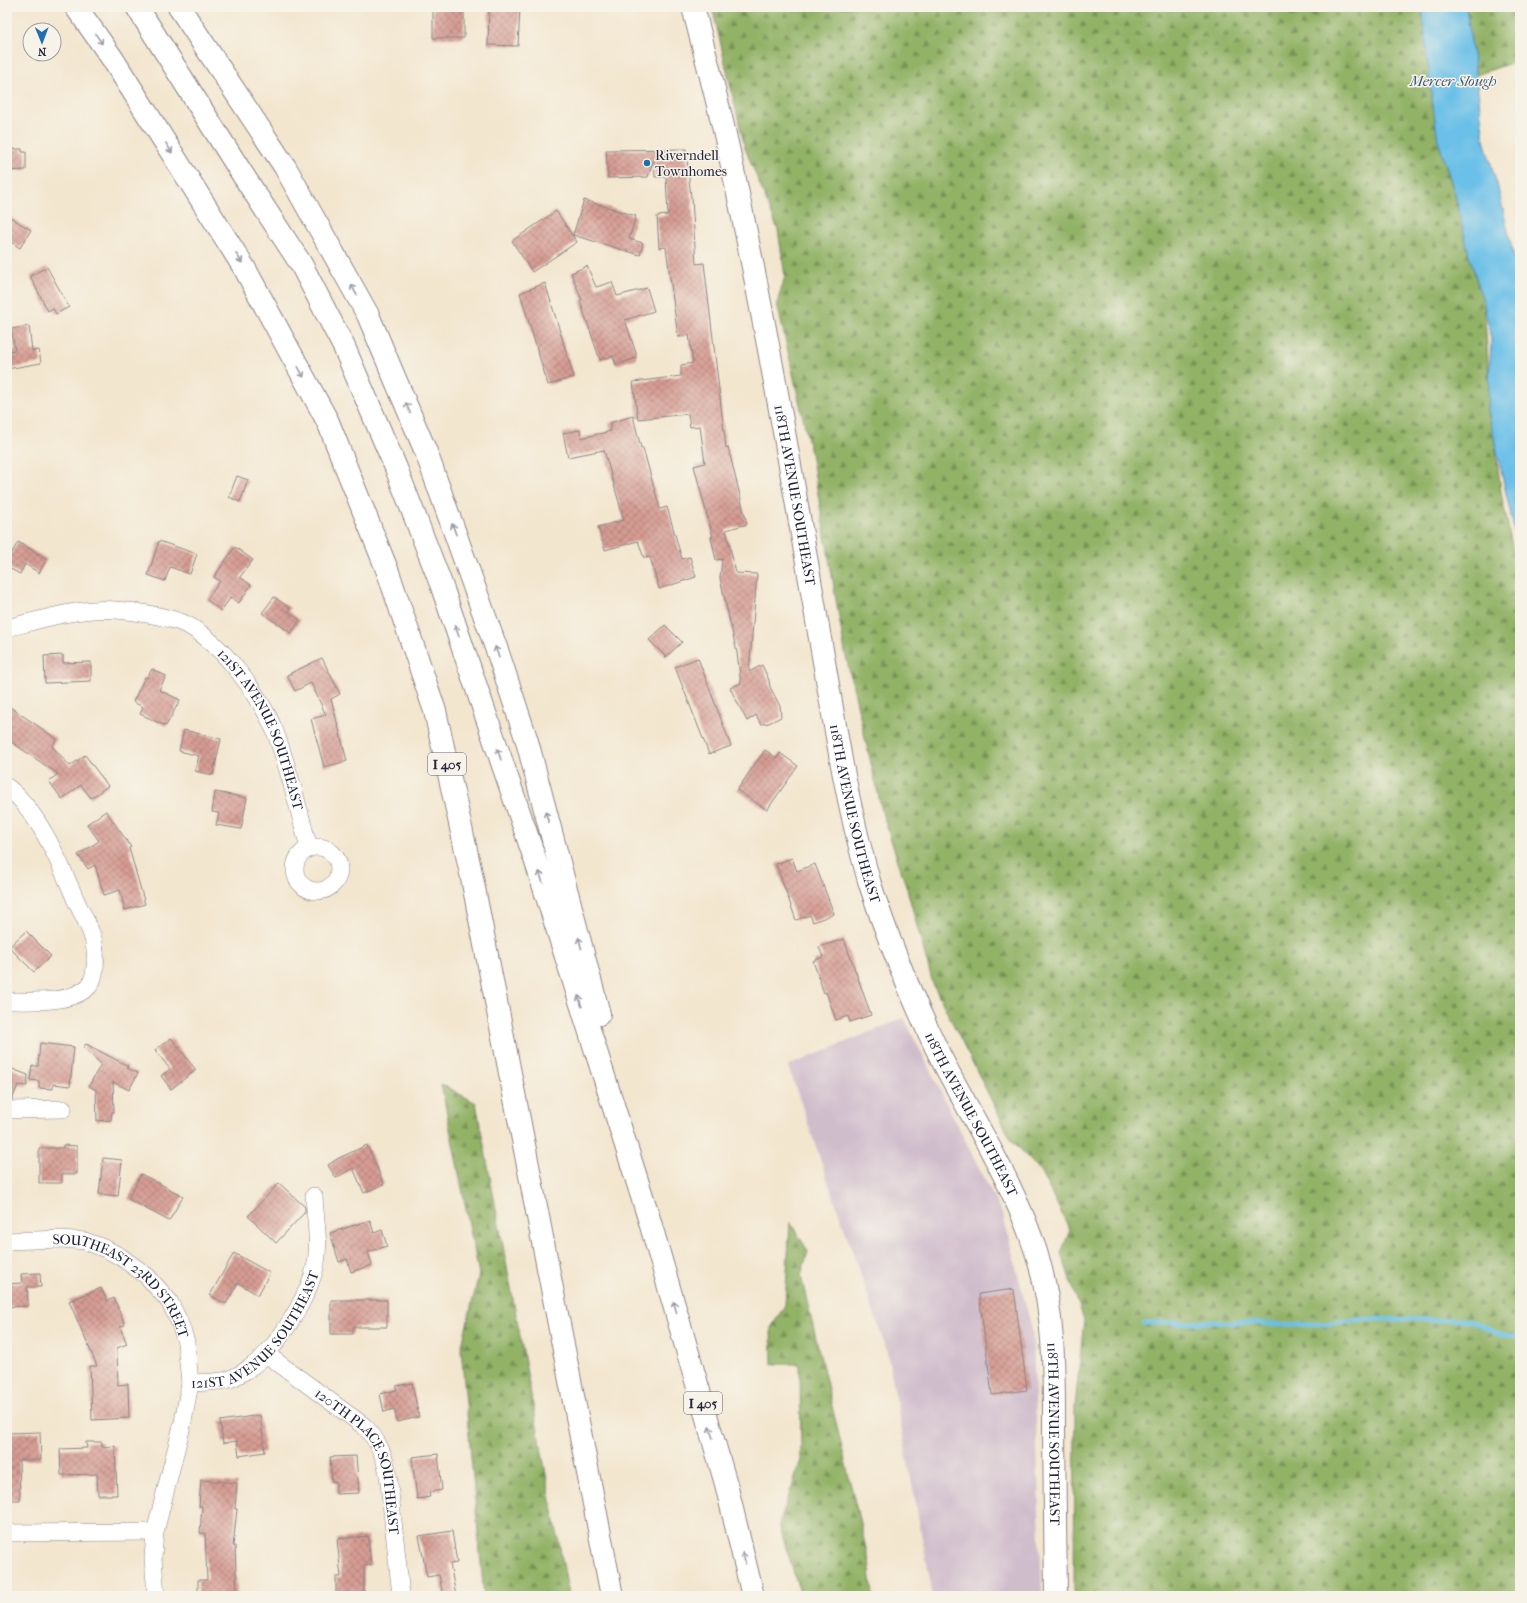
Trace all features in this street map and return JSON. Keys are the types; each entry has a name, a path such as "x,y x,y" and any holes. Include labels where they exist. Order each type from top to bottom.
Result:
{"main road":[{"name":"I 405","path":"76,7 112,58 245,269 328,422 388,572 435,711 472,881 612,1596"},
{"name":"I 405","path":"138,7 241,172 301,264 344,347 396,468 441,584 530,844 648,1212 726,1484 753,1596"},
{"path":"179,7 285,167 368,315 426,452 499,656 527,741 595,998 648,1212"},
{"name":"118TH AVENUE SOUTHEAST","path":"693,7 730,159 754,271 774,373 841,760 863,858 882,917 902,970 940,1056 1019,1208 1038,1258 1045,1285 1050,1310 1054,1363 1056,1596"}],"street":[{"name":"121ST AVENUE SOUTHEAST","path":"7,628 53,616 92,610 116,609 164,617 190,626 214,646 235,668 258,697 273,728 284,759 309,848"},
{"path":"7,787 17,795 41,828 66,878 94,941 96,969 90,985 78,993 64,998 40,1001 7,1001"},
{"path":"7,1110 63,1109"},
{"name":"121ST AVENUE SOUTHEAST","path":"156,1596 153,1558 155,1532 183,1422 190,1383 230,1379 247,1369 266,1354 283,1333 291,1320 314,1272 317,1253 314,1196"},
{"name":"SOUTHEAST 23RD STREET","path":"7,1241 62,1239 85,1241 106,1249 121,1257 147,1276 169,1301 179,1322 186,1342 190,1383"},
{"name":"120TH PLACE SOUTHEAST","path":"266,1354 364,1426 374,1436 380,1446 386,1461 388,1474 401,1596"},
{"path":"7,1533 155,1532"}],"shaded area":[{"path":"904,1018 1003,1216 1033,1333 1042,1596 933,1596 887,1351 788,1066"}],"green space":[{"path":"712,7 1423,7 1438,141 1455,194 1484,304 1492,420 1501,492 1520,585 1520,1596 1074,1596 1075,1407 1084,1320 1061,1253 1070,1230 1041,1172 1011,1139 933,984 907,889 883,815 845,652 811,453 777,303 785,276 778,230 745,148"},
{"path":"1465,7 1520,7 1520,60 1476,75"},
{"path":"441,1084 476,1103 569,1596 484,1596 461,1349 479,1274"},
{"path":"790,1222 808,1251 801,1276 869,1561 873,1596 801,1596 779,1525 801,1460 800,1364 772,1364 771,1328 785,1305"}],"water":[{"name":"Mercer Slough","path":"1422,7 1466,7 1484,140 1498,188 1520,283 1520,558 1488,410 1491,339 1484,304 1469,255 1455,194 1438,141"}],"building":[{"path":"433,7 464,7 464,38 433,38"},
{"path":"489,7 520,7 518,46 488,45"},
{"path":"7,149 22,149 22,152 26,152 26,170 7,171"},
{"path":"686,149 692,198 696,264 704,263 726,448 728,447 747,524 726,530 736,573 757,574 749,672 762,665 769,680 770,687 780,706 781,717 769,723 761,724 756,715 747,721 730,688 741,683 737,653 720,578 722,559 716,560 711,537 713,537 694,466 705,463 700,426 690,427 688,414 638,419 633,382 681,376 681,365 693,363 689,335 678,337 666,247 659,248 657,216 668,215 666,177 655,177 654,158 648,177 608,178 606,150"},
{"path":"584,200 636,216 629,239 643,243 640,255 573,235"},
{"path":"556,211 577,242 532,272 512,241"},
{"path":"7,215 31,230 20,248 11,242 7,243"},
{"path":"587,266 596,287 612,282 617,296 647,288 654,311 625,320 636,353 636,358 616,365 613,356 600,360 580,301 582,300 571,273"},
{"path":"47,267 69,307 56,314 53,308 48,311 30,276"},
{"path":"545,283 574,377 548,385 520,293"},
{"path":"29,326 32,351 39,350 41,363 7,369 7,351 15,350 11,329"},
{"path":"633,416 641,448 643,448 660,509 667,507 682,559 690,557 696,577 659,589 650,557 644,558 638,541 605,550 598,527 624,520 604,450 568,457 563,433 580,430 581,438 611,431 609,423"},
{"path":"237,476 248,480 240,502 229,497"},
{"path":"159,541 197,554 190,574 170,567 165,581 148,575"},
{"path":"18,542 47,559 39,573 25,564 20,574 7,567 7,561"},
{"path":"235,547 253,560 240,577 251,585 239,603 231,597 221,611 207,600 220,581 214,577"},
{"path":"274,597 290,608 288,611 300,620 291,633 262,613"},
{"path":"665,625 682,642 666,657 649,640"},
{"path":"63,655 63,663 91,662 91,681 45,683 44,656"},
{"path":"322,658 340,694 331,699 347,761 324,767 311,719 326,715 311,683 295,691 287,675"},
{"path":"698,658 731,746 709,754 675,667"},
{"path":"152,669 166,676 159,690 180,700 166,726 140,714 143,707 133,702 145,677 147,678"},
{"path":"7,705 57,739 52,746 70,766 85,755 108,786 91,798 81,785 62,799 49,781 58,774 7,739"},
{"path":"184,730 221,739 213,775 195,771 199,756 179,751"},
{"path":"765,750 777,758 780,753 798,766 767,810 737,790"},
{"path":"215,792 247,798 241,829 216,825 219,813 212,812"},
{"path":"106,811 131,847 129,848 145,904 125,910 120,890 104,895 95,865 88,869 78,855 99,841 87,824"},
{"path":"792,858 797,871 815,864 834,914 813,922 810,915 796,920 776,864"},
{"path":"26,931 51,956 34,972 9,947"},
{"path":"844,939 871,1015 850,1022 848,1016 836,1020 826,992 824,993 813,961 823,957 819,947"},
{"path":"171,1038 196,1070 171,1089 161,1076 170,1069 155,1050"},
{"path":"40,1043 74,1047 70,1086 53,1084 53,1089 39,1088 39,1081 30,1080 32,1066 38,1066"},
{"path":"86,1044 128,1066 127,1068 138,1073 129,1090 113,1082 114,1112 112,1112 111,1120 97,1121 96,1090 89,1086 101,1064 83,1047"},
{"path":"7,1067 28,1075 27,1086 18,1085 12,1100 7,1100"},
{"path":"63,1145 77,1146 77,1174 62,1174 62,1183 39,1183 39,1148 63,1148"},
{"path":"367,1145 384,1184 364,1193 353,1168 336,1178 328,1165 339,1158"},
{"path":"103,1158 122,1160 118,1196 99,1194"},
{"path":"141,1174 183,1196 169,1221 128,1199"},
{"path":"279,1183 305,1207 305,1212 276,1243 248,1216"},
{"path":"370,1220 374,1233 382,1230 387,1246 368,1252 372,1265 351,1272 347,1259 339,1262 330,1233"},
{"path":"234,1253 270,1273 258,1295 238,1283 226,1304 210,1295"},
{"path":"40,1273 41,1287 27,1287 28,1306 7,1307 7,1284 22,1283 21,1274"},
{"path":"101,1288 107,1301 114,1298 125,1325 120,1327 127,1344 117,1348 118,1385 128,1384 129,1418 92,1420 90,1366 97,1366 69,1301"},
{"path":"1014,1289 1027,1390 992,1395 979,1294"},
{"path":"331,1300 387,1300 387,1327 353,1327 353,1334 331,1334"},
{"path":"412,1383 419,1417 397,1422 394,1409 384,1412 380,1394 397,1390 396,1386"},
{"path":"260,1415 265,1452 239,1456 237,1441 223,1443 220,1421"},
{"path":"40,1432 41,1460 19,1460 20,1500 7,1500 7,1433"},
{"path":"86,1442 102,1442 102,1447 115,1446 117,1495 98,1495 97,1474 61,1475 60,1449 87,1448"},
{"path":"438,1454 442,1490 429,1492 430,1497 417,1499 412,1457"},
{"path":"356,1456 359,1493 336,1494 336,1482 332,1482 330,1457"},
{"path":"201,1480 237,1483 235,1509 237,1509 233,1546 235,1546 237,1596 198,1596 198,1580 207,1580 205,1533 200,1533 202,1506 199,1506"},
{"path":"452,1531 457,1563 450,1564 456,1596 443,1596 439,1575 427,1577 419,1536"},
{"path":"368,1536 371,1565 364,1566 364,1596 336,1596 336,1577 341,1577 337,1539"}],"waterway":[{"path":"1144,1323 1219,1322 1309,1325 1367,1319 1471,1320 1493,1332 1520,1338"}],"place":[{"name":"Riverndell Townhomes","path":"647,163"}]}
